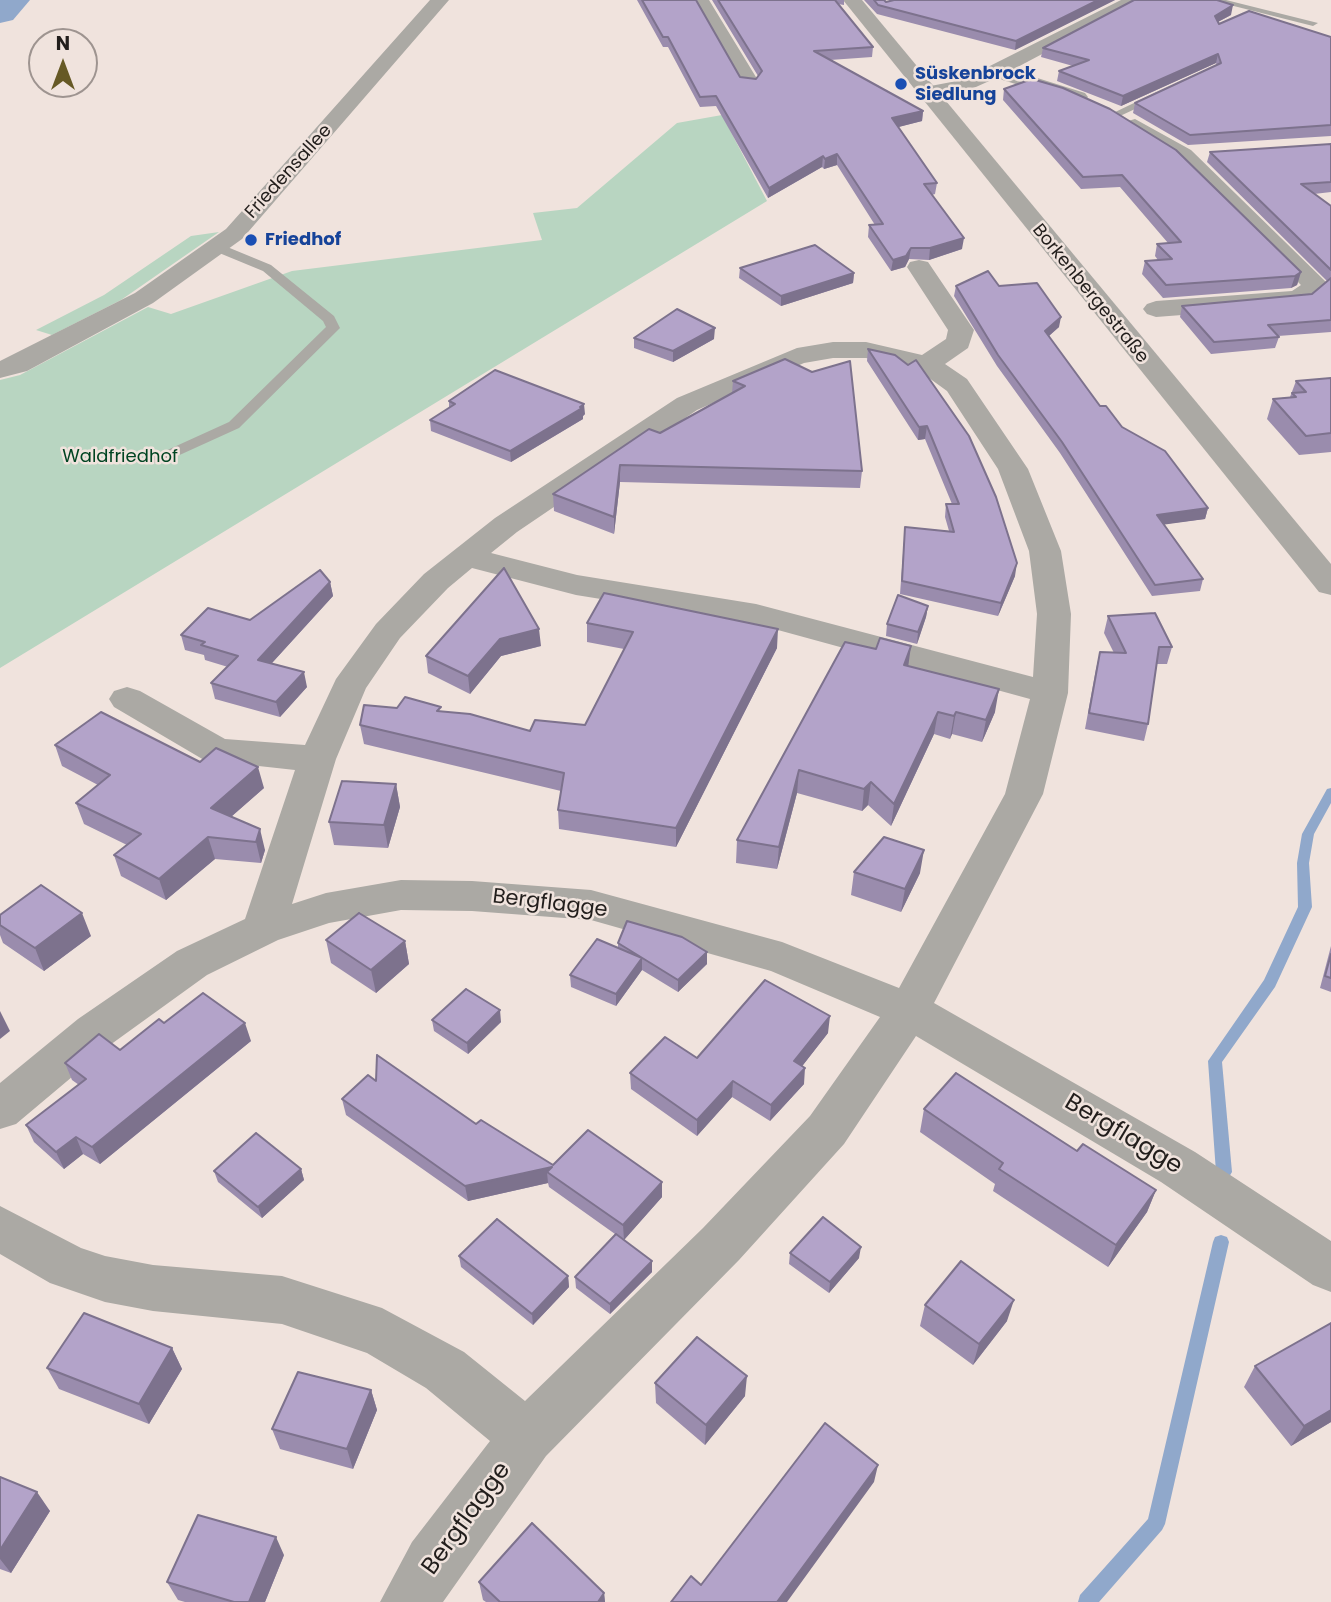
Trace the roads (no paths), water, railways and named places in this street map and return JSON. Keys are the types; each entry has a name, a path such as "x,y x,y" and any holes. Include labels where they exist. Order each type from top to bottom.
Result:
{"street":[{"name":"Friedensallee","path":"0,370 17,365 144,298 234,234 440,0"},
{"path":"700,0 749,82"},
{"name":"Borkenbergestraße","path":"852,0 1331,585"},
{"path":"927,92 967,85 1135,0"},
{"path":"995,71 1069,93 1116,114 1183,155 1316,286 1299,298 1156,309"},
{"path":"1183,155 1210,153"},
{"path":"919,267 961,330 959,342 927,364"},
{"name":"Bergflagge","path":"262,929 317,758 349,687 388,631 436,581 506,526 687,404 797,356 833,350 866,350 927,364 957,385 1013,469 1045,551 1054,614 1050,693 1024,794 909,1010 827,1130 721,1244 527,1437 433,1563 410,1602"},
{"path":"468,557 576,585 756,614 895,649 1050,693"},
{"path":"127,699 217,751 317,758"},
{"name":"Bergflagge","path":"0,1110 94,1032 181,971 262,929 326,908 401,895 472,896 591,905 782,958 909,1010 1178,1167 1331,1269"},
{"path":"0,1228 68,1267 105,1279 153,1288 282,1300 382,1333 445,1370 527,1437"}],"lane":[{"path":"1214,0 1313,23"},
{"path":"1237,19 1256,9"},
{"path":"1116,114 1166,91"},
{"path":"157,460 234,425 333,328 328,320 267,268 216,247"}],"waterway":[{"path":"0,12 12,0"},
{"path":"1224,1172 1215,1061 1270,983 1305,907 1303,863 1308,834 1331,792"},
{"path":"1087,1602 1156,1524 1221,1242"}],"place":[{"name":"Süskenbrock Siedlung","path":"901,84"},
{"name":"Friedhof","path":"251,240"}],"park label":[{"name":"Waldfriedhof","path":"120,457"}]}
